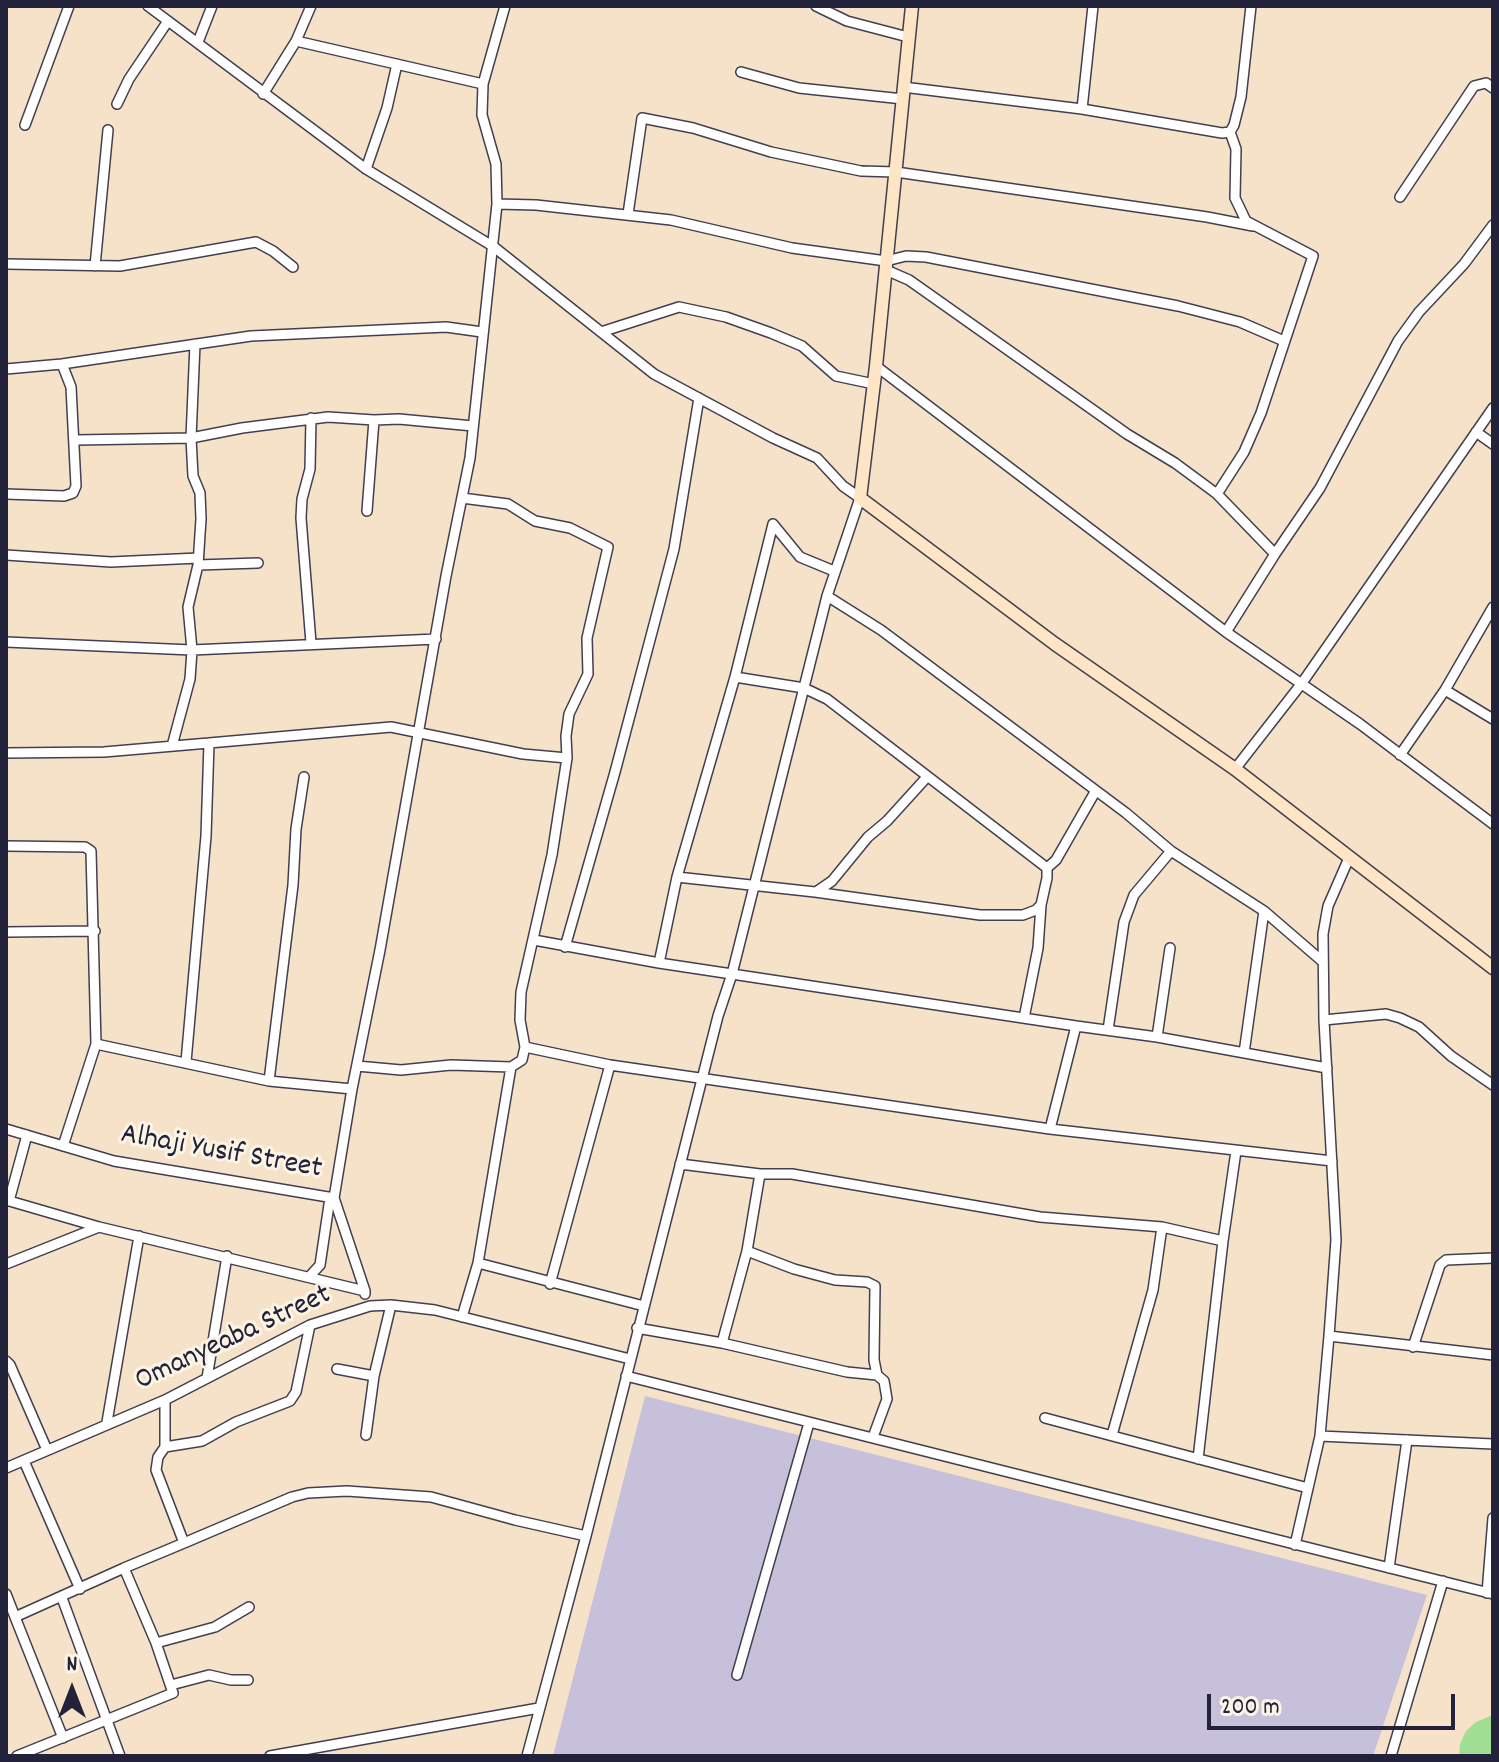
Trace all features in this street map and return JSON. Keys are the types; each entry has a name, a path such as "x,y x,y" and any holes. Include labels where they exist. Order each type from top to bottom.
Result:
{"street":[{"path":"25,125 69,6"},
{"path":"148,6 366,169 494,247 654,374 817,458 843,486 1055,644 1235,769 1493,968"},
{"path":"198,42 212,6"},
{"path":"263,94 296,41 311,6"},
{"path":"309,1277 320,1265 462,498 473,426 497,204 496,164 482,115 483,84 505,6"},
{"path":"816,6 847,21 908,37"},
{"path":"527,1756 702,1078 732,974 827,596 860,498 912,6"},
{"path":"1082,109 1093,6"},
{"path":"1217,494 1244,452 1261,413 1313,256 1246,221 1235,198 1236,149 1230,132 1241,97 1251,6"},
{"path":"117,104 129,79 168,21"},
{"path":"296,41 483,84"},
{"path":"366,169 387,108 397,64"},
{"path":"741,72 799,88 903,93 1082,109 1230,132"},
{"path":"1400,197 1474,86 1486,83 1493,88"},
{"path":"628,214 642,118 693,128 771,152 861,171 896,172 1253,226"},
{"path":"95,266 108,130"},
{"path":"497,204 526,204 671,220 792,248 886,265 1217,494 1275,554"},
{"path":"1226,632 1320,488 1398,341 1493,225"},
{"path":"6,264 130,265 256,242 293,267"},
{"path":"886,265 906,256 926,257 1178,306 1240,322 1284,341"},
{"path":"601,332 674,307 693,310 726,317 802,346 836,376 874,384"},
{"path":"6,369 62,364 251,336 446,327 482,332"},
{"path":"172,746 190,679 192,650 188,607 198,562 201,504 193,476 191,438 195,344"},
{"path":"6,494 57,496 73,493 76,486 76,440 71,387 62,364"},
{"path":"876,366 1226,632 1302,683 1493,824"},
{"path":"565,947 674,549 699,398"},
{"path":"1235,769 1302,683 1493,408"},
{"path":"76,440 191,438 311,418 399,419 473,426"},
{"path":"311,418 310,469 302,499 301,518 311,643"},
{"path":"367,511 374,420"},
{"path":"1476,432 1493,444"},
{"path":"357,1066 401,1070 451,1065 511,1067 522,1060 525,1047 519,1005 552,855 567,758 569,714 588,674 587,638 608,547 570,528 535,521 508,504 462,498"},
{"path":"659,963 677,877 735,677 773,524 800,557 834,571"},
{"path":"6,555 111,562 258,563"},
{"path":"827,596 881,630 1171,851 1264,911 1322,961"},
{"path":"1400,755 1445,690 1493,607"},
{"path":"6,642 192,650 436,639"},
{"path":"735,677 804,688 827,699 1047,868"},
{"path":"1445,690 1493,719"},
{"path":"6,753 104,752 391,727 523,754 567,758"},
{"path":"186,1062 206,836 209,743"},
{"path":"269,1081 304,777"},
{"path":"815,892 832,881 868,837 927,777"},
{"path":"1024,1018 1038,948 1047,868 1056,860 1095,792"},
{"path":"6,846 89,848 93,854 96,1044 63,1146"},
{"path":"1108,1030 1124,922 1134,895 1171,851"},
{"path":"1295,1545 1320,1436 1336,1240 1322,961 1328,906 1349,858"},
{"path":"677,877 980,915 1023,915 1041,905"},
{"path":"1244,1053 1264,911"},
{"path":"6,932 95,931"},
{"path":"534,940 659,963 1157,1037 1327,1068"},
{"path":"1157,1037 1170,948"},
{"path":"1324,1020 1386,1014 1400,1018 1419,1027 1451,1056 1493,1085"},
{"path":"1050,1129 1076,1026"},
{"path":"96,1044 269,1081 352,1089"},
{"path":"525,1047 610,1065 1050,1129 1332,1161"},
{"path":"550,1284 610,1065"},
{"path":"462,1317 478,1263 511,1067"},
{"name":"Alhaji Yusif Street","path":"6,1129 114,1161 332,1198 370,1306"},
{"path":"27,1135 8,1201 99,1227 365,1291"},
{"path":"1198,1459 1236,1151"},
{"path":"680,1164 760,1174 792,1174 1040,1217 1162,1227 1223,1241"},
{"path":"722,1343 747,1251 760,1174"},
{"path":"6,1264 99,1227"},
{"path":"1112,1435 1153,1290 1162,1227"},
{"path":"107,1422 139,1236"},
{"path":"747,1251 794,1269 875,1286 874,1360 877,1375"},
{"path":"207,1378 227,1256"},
{"path":"1413,1347 1440,1265 1446,1260 1493,1258"},
{"path":"478,1263 644,1306"},
{"path":"366,1435 374,1376 391,1305"},
{"name":"Omanyeaba Street","path":"6,1468 107,1422 165,1400 310,1325 370,1306 435,1310 630,1359"},
{"path":"165,1447 202,1441 236,1422 290,1401 296,1392 310,1325"},
{"path":"637,1328 722,1343 847,1372 877,1375 884,1381 887,1399 873,1437"},
{"path":"1329,1336 1493,1355"},
{"path":"6,1361 47,1450"},
{"path":"337,1369 374,1376"},
{"path":"626,1376 1490,1594 1493,1518"},
{"path":"165,1400 165,1447 158,1457 156,1470 184,1543"},
{"path":"1045,1418 1308,1488"},
{"path":"737,1675 809,1423"},
{"path":"1320,1436 1493,1444"},
{"path":"1389,1568 1407,1440"},
{"path":"24,1461 80,1589"},
{"path":"15,1617 124,1568 308,1493 347,1491 431,1497 586,1536"},
{"path":"17,1756 173,1693 156,1643 124,1568"},
{"path":"1391,1756 1443,1581"},
{"path":"6,1594 63,1738"},
{"path":"62,1598 120,1756"},
{"path":"156,1643 215,1627 249,1607"},
{"path":"171,1685 209,1675 248,1680"},
{"path":"270,1756 539,1708"}],"shaded area":[{"path":"645,1396 1427,1595 1373,1756 553,1756"}],"green space":[{"path":"1493,1715 1493,1756 1459,1756 1466,1731 1476,1722"}]}
